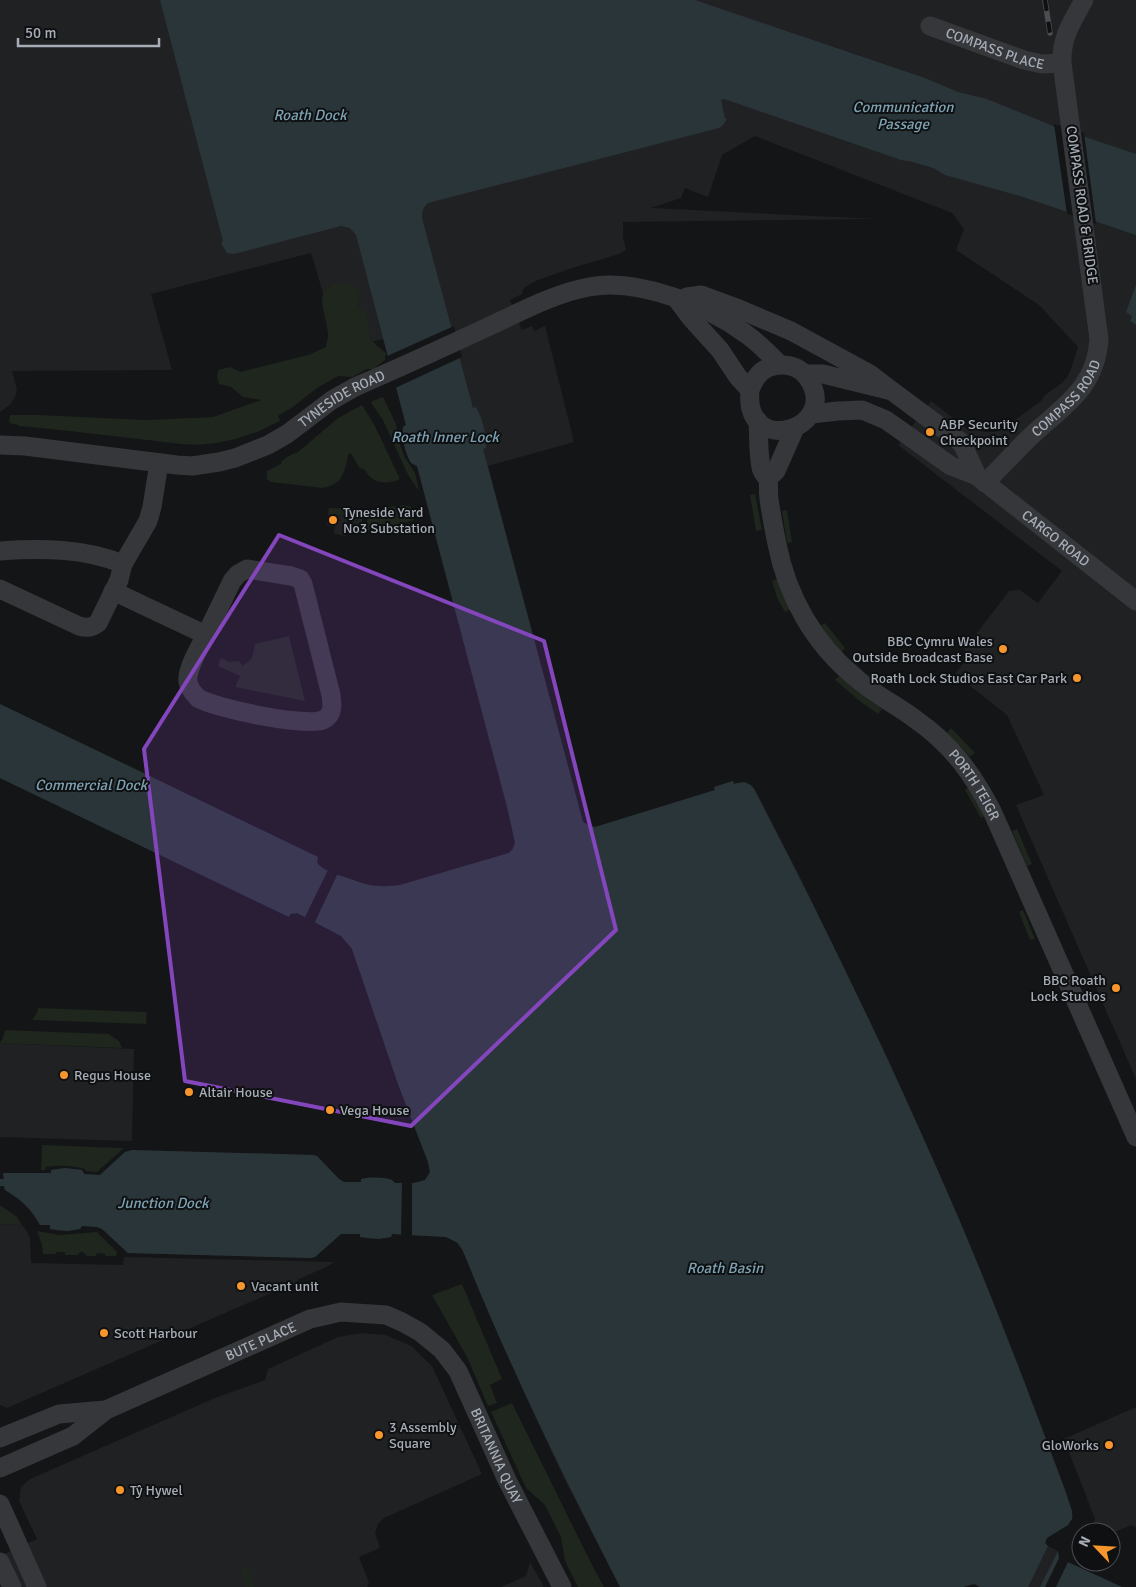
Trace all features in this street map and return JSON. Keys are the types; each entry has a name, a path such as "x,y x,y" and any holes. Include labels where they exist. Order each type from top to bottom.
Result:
{"street":[{"path":"1062,62 1064,38 1084,0"},
{"name":"COMPASS PLACE","path":"930,26 1024,60 1042,64 1062,62"},
{"name":"COMPASS ROAD & BRIDGE","path":"1062,62 1094,294"},
{"name":"TYNESIDE ROAD","path":"0,445 25,446 177,465 204,464 235,458 251,453 287,434 332,400 355,387 562,295 602,285 635,288 676,298"},
{"name":"COMPASS ROAD","path":"981,479 1077,395 1085,385 1099,352 1094,294"},
{"path":"676,298 701,295 739,309 791,331 870,374 962,443 981,479"},
{"path":"676,298 735,326 748,335 780,365"},
{"path":"676,298 720,350 738,377 750,390"},
{"path":"780,365 798,369 805,374 811,383 814,393 814,404 811,414 801,425 779,431 772,430 758,421 748,401 750,390 760,373 769,367 780,365"},
{"path":"805,374 823,374 892,391"},
{"path":"811,414 838,410 862,410 886,420 951,466 981,479"},
{"name":"PORTH TEIGR","path":"758,421 761,470 768,478 769,498 780,560 789,588 801,613 819,640 847,671 869,689 915,718 940,739 963,763 979,786 992,811 1136,1138"},
{"path":"768,478 776,471 795,428"},
{"path":"0,589 86,628 98,623 119,580 122,564 148,521 159,463"},
{"name":"CARGO ROAD","path":"981,479 1136,601"},
{"path":"0,551 78,552 96,555 122,564"},
{"path":"247,570 300,579 303,584 331,694 332,706 330,714 325,720 301,722 220,707 198,697 192,691 188,682 188,672 206,635 232,581 238,574 247,570"},
{"path":"113,591 206,635"},
{"name":"BUTE PLACE","path":"0,1468 73,1436 106,1410 310,1319 341,1312 386,1315 420,1332"},
{"name":"BRITANNIA QUAY","path":"420,1332 442,1350 458,1371 507,1480 562,1587"},
{"name":"BUTE PLACE","path":"0,1438 59,1414 106,1410"},
{"path":"0,1504 37,1587"},
{"path":"0,1562 12,1587"}],"highlighted area":[{"path":"279,535 544,641 616,930 411,1126 185,1081 144,749"}],"shaded area":[{"path":"0,0 1136,0 1136,1079 1016,805 1044,795 1007,715 955,674 965,661 962,657 966,652 964,650 1009,591 1020,590 1038,603 1062,571 898,445 931,401 966,428 985,432 1003,429 1062,383 1068,376 1078,347 1039,305 956,250 964,229 952,213 755,136 722,155 708,197 685,188 681,198 651,208 878,219 623,222 623,237 626,250 619,254 533,282 523,289 522,294 510,300 522,330 532,326 534,331 545,326 574,442 488,466 583,822 595,827 715,790 714,787 733,781 734,784 745,782 754,788 801,879 889,1061 939,1173 1018,1365 1073,1515 1068,1525 1047,1537 1045,1543 1058,1551 1059,1558 1071,1564 1071,1572 1089,1572 1122,1587 980,1587 974,1584 963,1587 620,1587 564,1478 525,1395 463,1251 454,1240 446,1237 392,1234 391,1237 371,1239 360,1237 360,1234 341,1234 315,1257 311,1258 128,1253 102,1229 97,1227 82,1226 80,1229 59,1231 50,1229 50,1225 40,1225 34,1213 24,1203 5,1190 4,1186 0,1186 0,1179 4,1179 3,1173 51,1173 51,1170 65,1168 82,1170 84,1174 100,1175 125,1152 132,1150 313,1155 317,1156 344,1182 361,1182 361,1179 382,1178 392,1180 395,1183 414,1183 425,1180 430,1172 352,949 344,938 319,923 297,913 290,914 289,917 0,778 0,704 318,857 317,863 321,867 341,877 362,884 400,885 509,853 514,846 515,839 417,466 411,463 404,445 402,434 403,427 406,425 383,339 340,350 311,253 151,294 172,370 12,371 17,389 15,397 10,405 0,412"},
{"path":"342,282 350,284 359,290 360,296 357,307 366,315 369,324 369,337 386,353 385,360 373,369 367,369 352,377 338,376 317,388 278,416 280,421 257,432 217,443 197,445 19,426 9,422 10,415 146,420 213,417 261,400 243,397 231,387 219,384 218,370 230,367 240,372 308,355 326,347 328,335 322,303 323,296 326,290"},
{"path":"383,397 396,424 404,456 415,473 419,491 408,475 383,420 371,403"},
{"path":"362,405 375,426 400,479 390,482 376,481 359,467 349,453 342,476 335,484 329,486 322,488 271,482 267,479 267,471 281,464 289,456 297,453 338,418"},
{"path":"755,494 762,530 756,531 750,495"},
{"path":"404,505 411,507 414,520 366,533 368,510"},
{"path":"329,508 361,509 363,513 361,531 356,530 357,517 328,514"},
{"path":"787,510 792,542 787,543 782,511"},
{"path":"328,514 357,517 356,530 347,529 346,536 334,534 335,527 327,525"},
{"path":"778,579 791,609 785,612 778,600 772,581"},
{"path":"825,623 845,648 841,652 820,626"},
{"path":"289,636 305,701 235,687 240,676 218,666 221,658 229,662 239,661 243,666 252,658 255,644"},
{"path":"839,676 882,709 878,714 835,680"},
{"path":"951,728 975,753 970,757 947,733"},
{"path":"970,786 985,816 981,818 965,790"},
{"path":"1017,829 1032,864 1027,866 1012,831"},
{"path":"1023,910 1035,939 1030,940 1019,912"},
{"path":"38,1008 147,1012 146,1024 32,1020"},
{"path":"5,1030 109,1034 119,1041 122,1048 0,1043"},
{"path":"0,1043 134,1049 132,1141 0,1137"},
{"path":"42,1145 124,1148 97,1172 65,1166 46,1167 45,1170 41,1170"},
{"path":"0,1205 17,1217 22,1225 0,1224"},
{"path":"0,1224 22,1225 26,1230 30,1238 31,1263 123,1265 124,1257 334,1262 297,1280 297,1285 287,1286 7,1408 0,1405"},
{"path":"37,1231 60,1235 97,1232 117,1252 116,1256 105,1256 105,1254 97,1253 96,1256 87,1256 83,1252 80,1252 78,1255 65,1255 65,1252 43,1254"},
{"path":"462,1284 502,1379 490,1385 497,1403 488,1406 467,1357 432,1295"},
{"path":"362,1333 385,1335 411,1346 432,1366 482,1474 384,1518 378,1524 375,1533 380,1548 359,1557 369,1583 367,1587 5,1587 0,1556 37,1539 19,1501 21,1487 30,1479 215,1398 265,1380 268,1369 338,1337"},
{"path":"512,1403 604,1587 578,1587 565,1561 561,1537 545,1505 526,1488 491,1412"},
{"path":"1136,1407 1136,1528 1131,1525 1121,1530 1121,1522 1094,1522 1095,1519 1064,1439"},
{"path":"530,1562 544,1587 501,1587 526,1576"},
{"path":"246,1566 255,1587 247,1587 241,1572"}],"water":[{"name":"Roath Basin","path":"160,0 695,0 925,78 958,92 987,99 1058,128 1136,154 1136,235 1020,196 945,175 933,168 901,160 724,99 721,100 725,118 727,119 719,128 428,203 424,208 422,216 473,408 476,407 484,427 486,448 483,449 583,822 595,827 715,790 714,787 733,781 734,784 747,783 754,789 849,978 938,1171 1020,1370 1065,1490 1072,1511 1072,1519 1068,1525 1047,1538 1045,1543 1048,1546 1028,1587 980,1587 974,1584 963,1587 620,1587 538,1421 458,1243 446,1237 392,1234 391,1237 379,1239 360,1237 360,1234 341,1234 315,1257 311,1258 128,1253 102,1229 97,1227 82,1226 80,1229 68,1231 50,1229 50,1225 40,1225 25,1205 5,1190 4,1186 0,1186 0,1179 4,1179 3,1173 51,1173 51,1170 65,1168 82,1170 84,1174 100,1175 125,1152 132,1150 313,1155 317,1156 344,1182 361,1182 361,1179 384,1178 395,1183 414,1183 425,1180 430,1172 352,949 341,936 297,913 290,914 289,917 0,778 0,704 318,857 317,863 322,868 364,883 376,886 400,885 509,853 515,843 507,806 417,466 411,463 404,446 403,427 406,425 356,235 350,228 341,226 234,254 227,253 221,243 223,241"},
{"path":"1136,285 1136,325 1130,321 1132,316 1126,312"},
{"path":"1058,1551 1059,1558 1071,1564 1071,1572 1089,1572 1122,1587 1040,1587"}],"pier":[{"path":"1054,124 1084,133 1096,224 1067,214"},
{"path":"454,326 462,357 393,389 385,357"},
{"path":"329,868 338,873 314,924 304,919"},
{"path":"415,1180 412,1181 412,1238 401,1237 402,1181"},
{"path":"1061,1554 1069,1560 1056,1587 1045,1587"}],"railway":[{"path":"1045,0 1050,33"}],"place":[{"name":"ABP Security Checkpoint","path":"930,432"},
{"name":"Tyneside Yard No3 Substation","path":"333,520"},
{"name":"BBC Cymru Wales Outside Broadcast Base","path":"1003,649"},
{"name":"Roath Lock Studios East Car Park","path":"1077,678"},
{"name":"BBC Roath Lock Studios","path":"1116,988"},
{"name":"Regus House","path":"64,1075"},
{"name":"Altair House","path":"189,1092"},
{"name":"Vega House","path":"330,1110"},
{"name":"Vacant unit","path":"241,1286"},
{"name":"Scott Harbour","path":"104,1333"},
{"name":"3 Assembly Square","path":"379,1435"},
{"name":"GloWorks","path":"1109,1445"},
{"name":"Tŷ Hywel","path":"120,1490"}],"water label":[{"name":"Roath Dock","path":"310,115"},
{"name":"Communication Passage","path":"903,116"},
{"name":"Roath Inner Lock","path":"445,437"},
{"name":"Commercial Dock","path":"91,785"},
{"name":"Junction Dock","path":"163,1203"}]}
